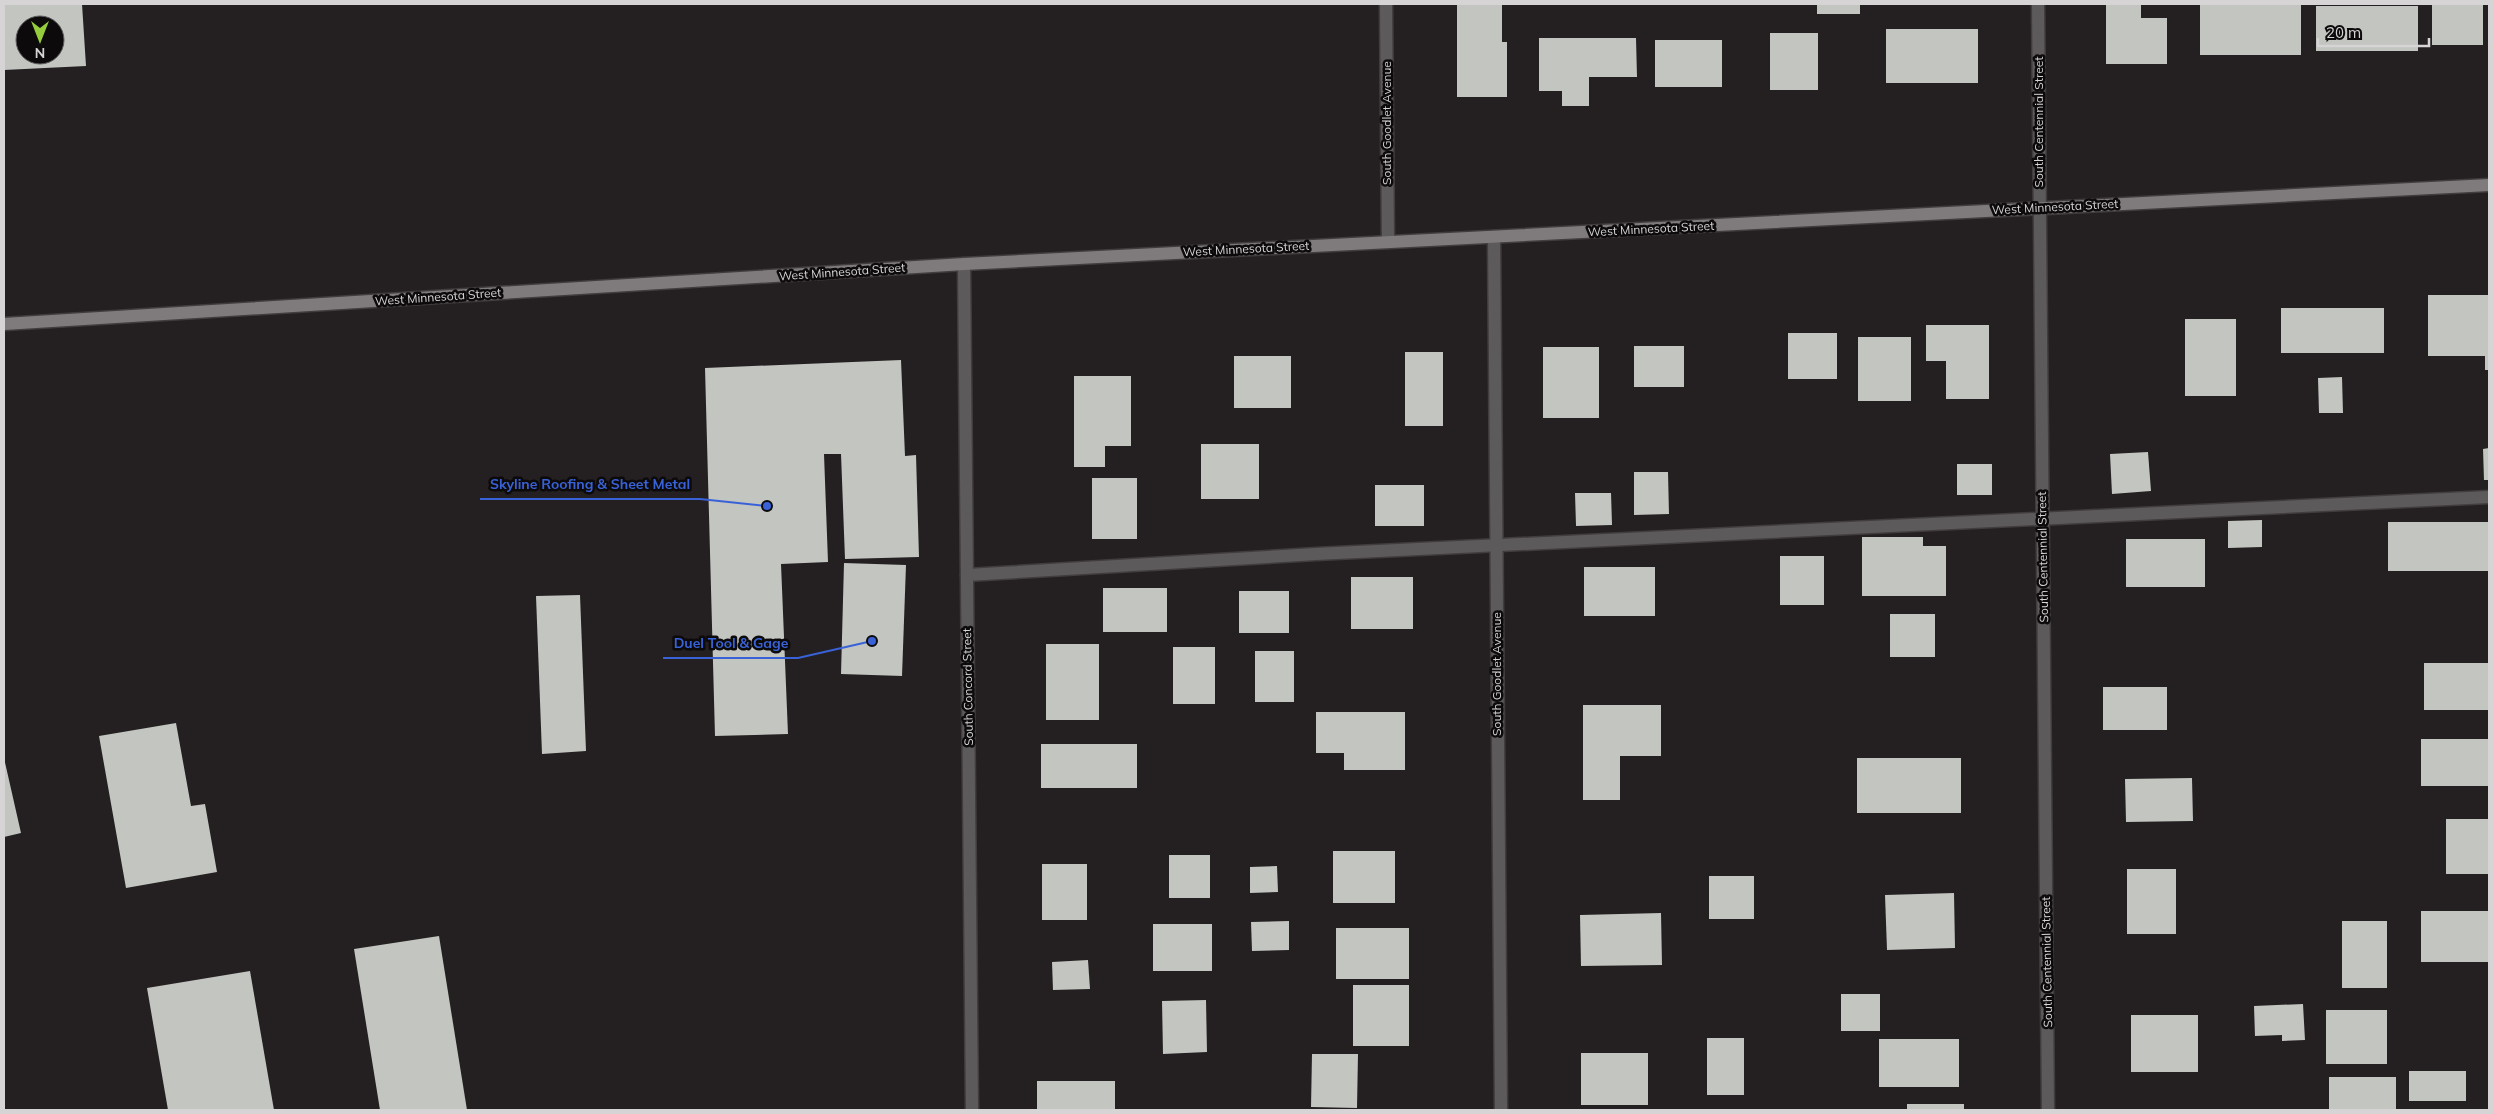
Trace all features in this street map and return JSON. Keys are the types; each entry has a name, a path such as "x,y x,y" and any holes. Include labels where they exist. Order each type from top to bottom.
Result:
{"street":[{"name":"South Goodlet Avenue","path":"1386,4 1388,242"},
{"name":"South Centennial Street","path":"2038,4 2048,1110"},
{"name":"West Minnesota Street","path":"4,324 964,264 2489,185"},
{"name":"South Goodlet Avenue","path":"1494,237 1501,1110"},
{"name":"South Concord Street","path":"964,264 972,1110"},
{"path":"967,575 1496,545 2489,496"}],"building":[{"path":"4,4 82,4 86,66 4,70"},
{"path":"1817,4 1860,4 1860,14 1817,14"},
{"path":"2106,4 2141,4 2141,18 2167,18 2167,64 2106,64"},
{"path":"2432,4 2483,4 2483,45 2432,45"},
{"path":"1457,5 1502,5 1502,42 1507,42 1507,97 1457,97"},
{"path":"2200,5 2301,5 2301,55 2200,55"},
{"path":"2316,6 2418,6 2418,51 2316,51"},
{"path":"1886,29 1978,29 1978,83 1886,83"},
{"path":"1770,33 1818,33 1818,90 1770,90"},
{"path":"1539,38 1636,38 1637,77 1589,77 1589,106 1562,106 1562,91 1539,91"},
{"path":"1655,40 1722,40 1722,87 1655,87"},
{"path":"2428,295 2489,295 2489,370 2485,370 2485,356 2428,356"},
{"path":"2281,308 2384,308 2384,353 2281,353"},
{"path":"2185,319 2236,319 2236,396 2185,396"},
{"path":"1926,325 1989,325 1989,399 1946,399 1946,361 1926,361"},
{"path":"1788,333 1837,333 1837,379 1788,379"},
{"path":"1858,337 1911,337 1911,401 1858,401"},
{"path":"1634,346 1684,346 1684,387 1634,387"},
{"path":"1543,347 1599,347 1599,418 1543,418"},
{"path":"1405,352 1443,352 1443,426 1405,426"},
{"path":"1234,356 1291,356 1291,408 1234,408"},
{"path":"901,360 905,456 916,455 919,557 845,559 841,454 824,454 828,562 781,564 788,734 715,736 705,368"},
{"path":"1074,376 1131,376 1131,446 1105,446 1105,467 1074,467"},
{"path":"2342,377 2343,413 2319,413 2318,378"},
{"path":"1201,444 1259,444 1259,499 1201,499"},
{"path":"2489,448 2489,480 2484,480 2483,449"},
{"path":"2148,452 2151,491 2112,494 2110,454"},
{"path":"1957,464 1992,464 1992,495 1957,495"},
{"path":"1634,472 1668,472 1669,514 1634,515"},
{"path":"1092,478 1137,478 1137,539 1092,539"},
{"path":"1375,485 1424,485 1424,526 1375,526"},
{"path":"1575,493 1611,493 1612,525 1576,526"},
{"path":"2262,520 2262,547 2228,548 2228,521"},
{"path":"2388,522 2489,522 2489,571 2388,571"},
{"path":"1862,537 1923,537 1923,546 1946,546 1946,596 1862,596"},
{"path":"2126,539 2205,539 2205,587 2126,587"},
{"path":"1780,556 1824,556 1824,605 1780,605"},
{"path":"844,563 906,565 902,676 841,674"},
{"path":"1584,567 1655,567 1655,616 1584,616"},
{"path":"1351,577 1413,577 1413,629 1351,629"},
{"path":"1103,588 1167,588 1167,632 1103,632"},
{"path":"1239,591 1289,591 1289,633 1239,633"},
{"path":"580,595 586,751 542,754 536,596"},
{"path":"1890,614 1935,614 1935,657 1890,657"},
{"path":"1046,644 1099,644 1099,720 1046,720"},
{"path":"1173,647 1215,647 1215,704 1173,704"},
{"path":"1255,651 1294,651 1294,702 1255,702"},
{"path":"2424,663 2489,663 2489,710 2424,710"},
{"path":"2103,687 2167,687 2167,730 2103,730"},
{"path":"1583,705 1661,705 1661,756 1620,756 1620,800 1583,800"},
{"path":"1316,712 1405,712 1405,770 1344,770 1344,753 1316,753"},
{"path":"176,723 191,806 205,804 217,872 126,888 99,736"},
{"path":"2421,739 2489,739 2489,786 2421,786"},
{"path":"1041,744 1137,744 1137,788 1041,788"},
{"path":"4,758 21,833 4,837"},
{"path":"1857,758 1961,758 1961,813 1857,813"},
{"path":"2192,778 2193,821 2126,822 2125,779"},
{"path":"2446,819 2489,819 2489,874 2446,874"},
{"path":"1333,851 1395,851 1395,903 1333,903"},
{"path":"1169,855 1210,855 1210,898 1169,898"},
{"path":"1042,864 1087,864 1087,920 1042,920"},
{"path":"1277,866 1278,892 1250,893 1250,867"},
{"path":"2127,869 2176,869 2176,934 2127,934"},
{"path":"1709,876 1754,876 1754,919 1709,919"},
{"path":"1954,893 1955,948 1887,950 1885,895"},
{"path":"2421,911 2489,911 2489,962 2421,962"},
{"path":"1661,913 1662,965 1581,966 1580,915"},
{"path":"1289,921 1289,950 1252,951 1251,922"},
{"path":"2342,921 2387,921 2387,988 2342,988"},
{"path":"1153,924 1212,924 1212,971 1153,971"},
{"path":"1336,928 1409,928 1409,979 1336,979"},
{"path":"439,936 467,1110 380,1110 354,949"},
{"path":"1088,960 1090,989 1053,990 1052,962"},
{"path":"250,971 274,1110 168,1110 147,988"},
{"path":"1353,985 1409,985 1409,1046 1353,1046"},
{"path":"1841,994 1880,994 1880,1031 1841,1031"},
{"path":"1206,1000 1207,1052 1163,1054 1162,1001"},
{"path":"2303,1004 2305,1040 2282,1041 2282,1035 2255,1036 2254,1006"},
{"path":"2326,1010 2387,1010 2387,1064 2326,1064"},
{"path":"2131,1015 2198,1015 2198,1072 2131,1072"},
{"path":"1707,1038 1744,1038 1744,1095 1707,1095"},
{"path":"1879,1039 1959,1039 1959,1087 1879,1087"},
{"path":"1581,1053 1648,1053 1648,1105 1581,1105"},
{"path":"1312,1054 1358,1054 1357,1108 1311,1107"},
{"path":"2409,1071 2466,1071 2466,1101 2409,1101"},
{"path":"2329,1077 2396,1077 2396,1110 2329,1110"},
{"path":"1037,1081 1115,1081 1115,1110 1037,1110"},
{"path":"1907,1104 1964,1104 1964,1110 1907,1110"}],"place":[{"name":"Skyline Roofing & Sheet Metal","path":"767,506"},
{"name":"Duel Tool & Gage","path":"872,641"}]}
